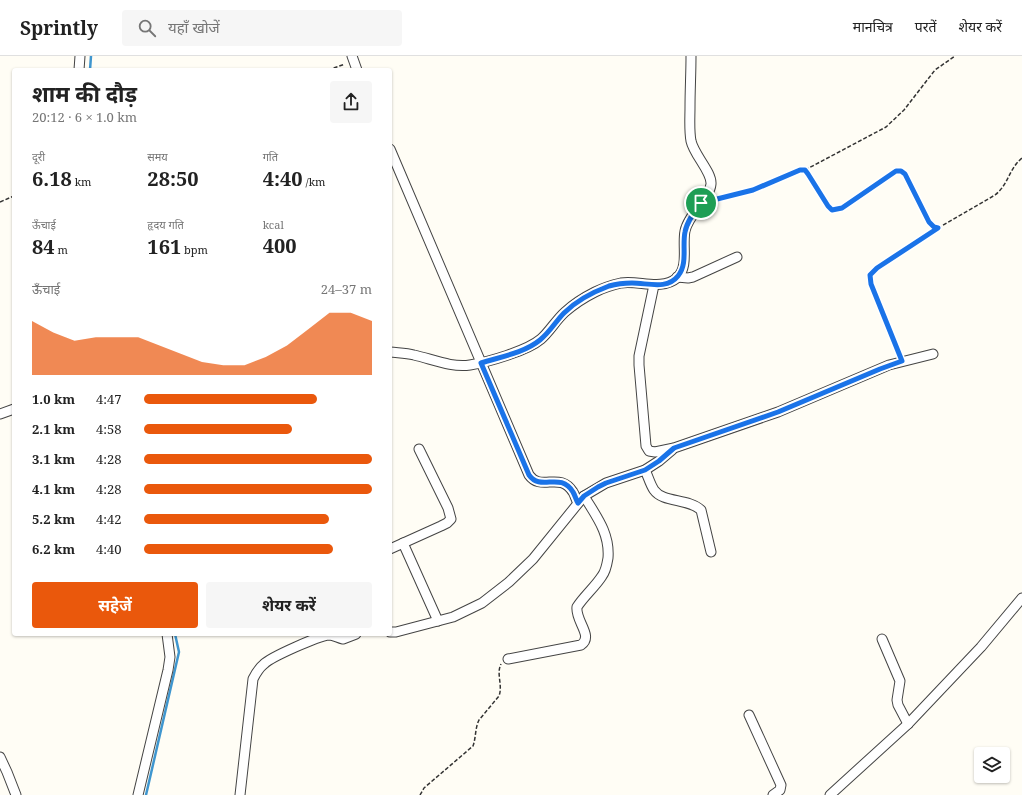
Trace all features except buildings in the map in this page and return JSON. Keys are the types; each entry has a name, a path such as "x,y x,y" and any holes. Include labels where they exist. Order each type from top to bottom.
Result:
{"street":[{"path":"79,68 80,56"},
{"path":"392,352 412,354 454,365 468,366 481,363 532,345 541,340 565,312 578,301 609,286 622,283 661,285 669,283 677,277 683,270 685,231 689,220 708,193 711,185 710,178 695,153 690,139 691,56"},
{"path":"352,58 356,68"},
{"path":"392,154 529,475 537,482 556,482 569,486 602,524 606,534 609,548 608,563 604,574 577,607 576,612 587,638 586,642 581,645 508,659"},
{"path":"677,277 693,277 737,257"},
{"path":"654,285 639,356 639,380 646,446 649,451 655,452 674,448 778,412 880,369 902,361 932,354"},
{"path":"0,414 12,410"},
{"path":"392,632 438,621 468,611 482,603 510,582 543,548 581,500 606,483 645,470 659,461 674,448"},
{"path":"392,548 447,523 450,519 448,508 419,449"},
{"path":"645,470 654,490 658,495 690,503 701,510 711,552"},
{"path":"403,543 438,621"},
{"path":"830,795 908,724 981,647 1022,598"},
{"path":"138,795 168,670 170,657 168,636"},
{"path":"332,636 343,639 351,636"},
{"path":"240,795 253,679 264,663 313,637"},
{"path":"882,639 900,681 897,700 908,724"},
{"path":"749,715 781,785 780,790 773,795"},
{"path":"0,757 4,772 16,795"}],"path":[{"path":"715,199 753,190 800,170 805,170 886,127 904,110 935,70 955,56"},
{"path":"332,68 352,58"},
{"path":"902,361 871,284 870,275 877,268 938,228 976,207 1002,190 1011,170 1022,158"},
{"path":"805,170 832,210 842,208 896,171 901,171 905,174 929,222 934,227 938,228"},
{"path":"0,202 12,197"},
{"path":"420,795 424,788 472,746 479,720 499,696 501,691 500,666 508,659"}],"waterway":[{"path":"90,68 91,56"},
{"path":"146,795 179,652 175,636"}],"route":[{"path":"800,170 805,170 832,210 842,208 896,171 901,171 905,174 929,222 934,227 938,228 872,271 870,275 871,284 902,361 889,365 778,412 674,448 652,466 645,470 606,483 590,491 578,503 569,486 556,482 537,482 529,475 481,363 517,352 541,340 565,312 578,301 609,286 622,283 661,285 669,283 683,270 685,231 689,220 701,203 744,193 800,170"}]}
